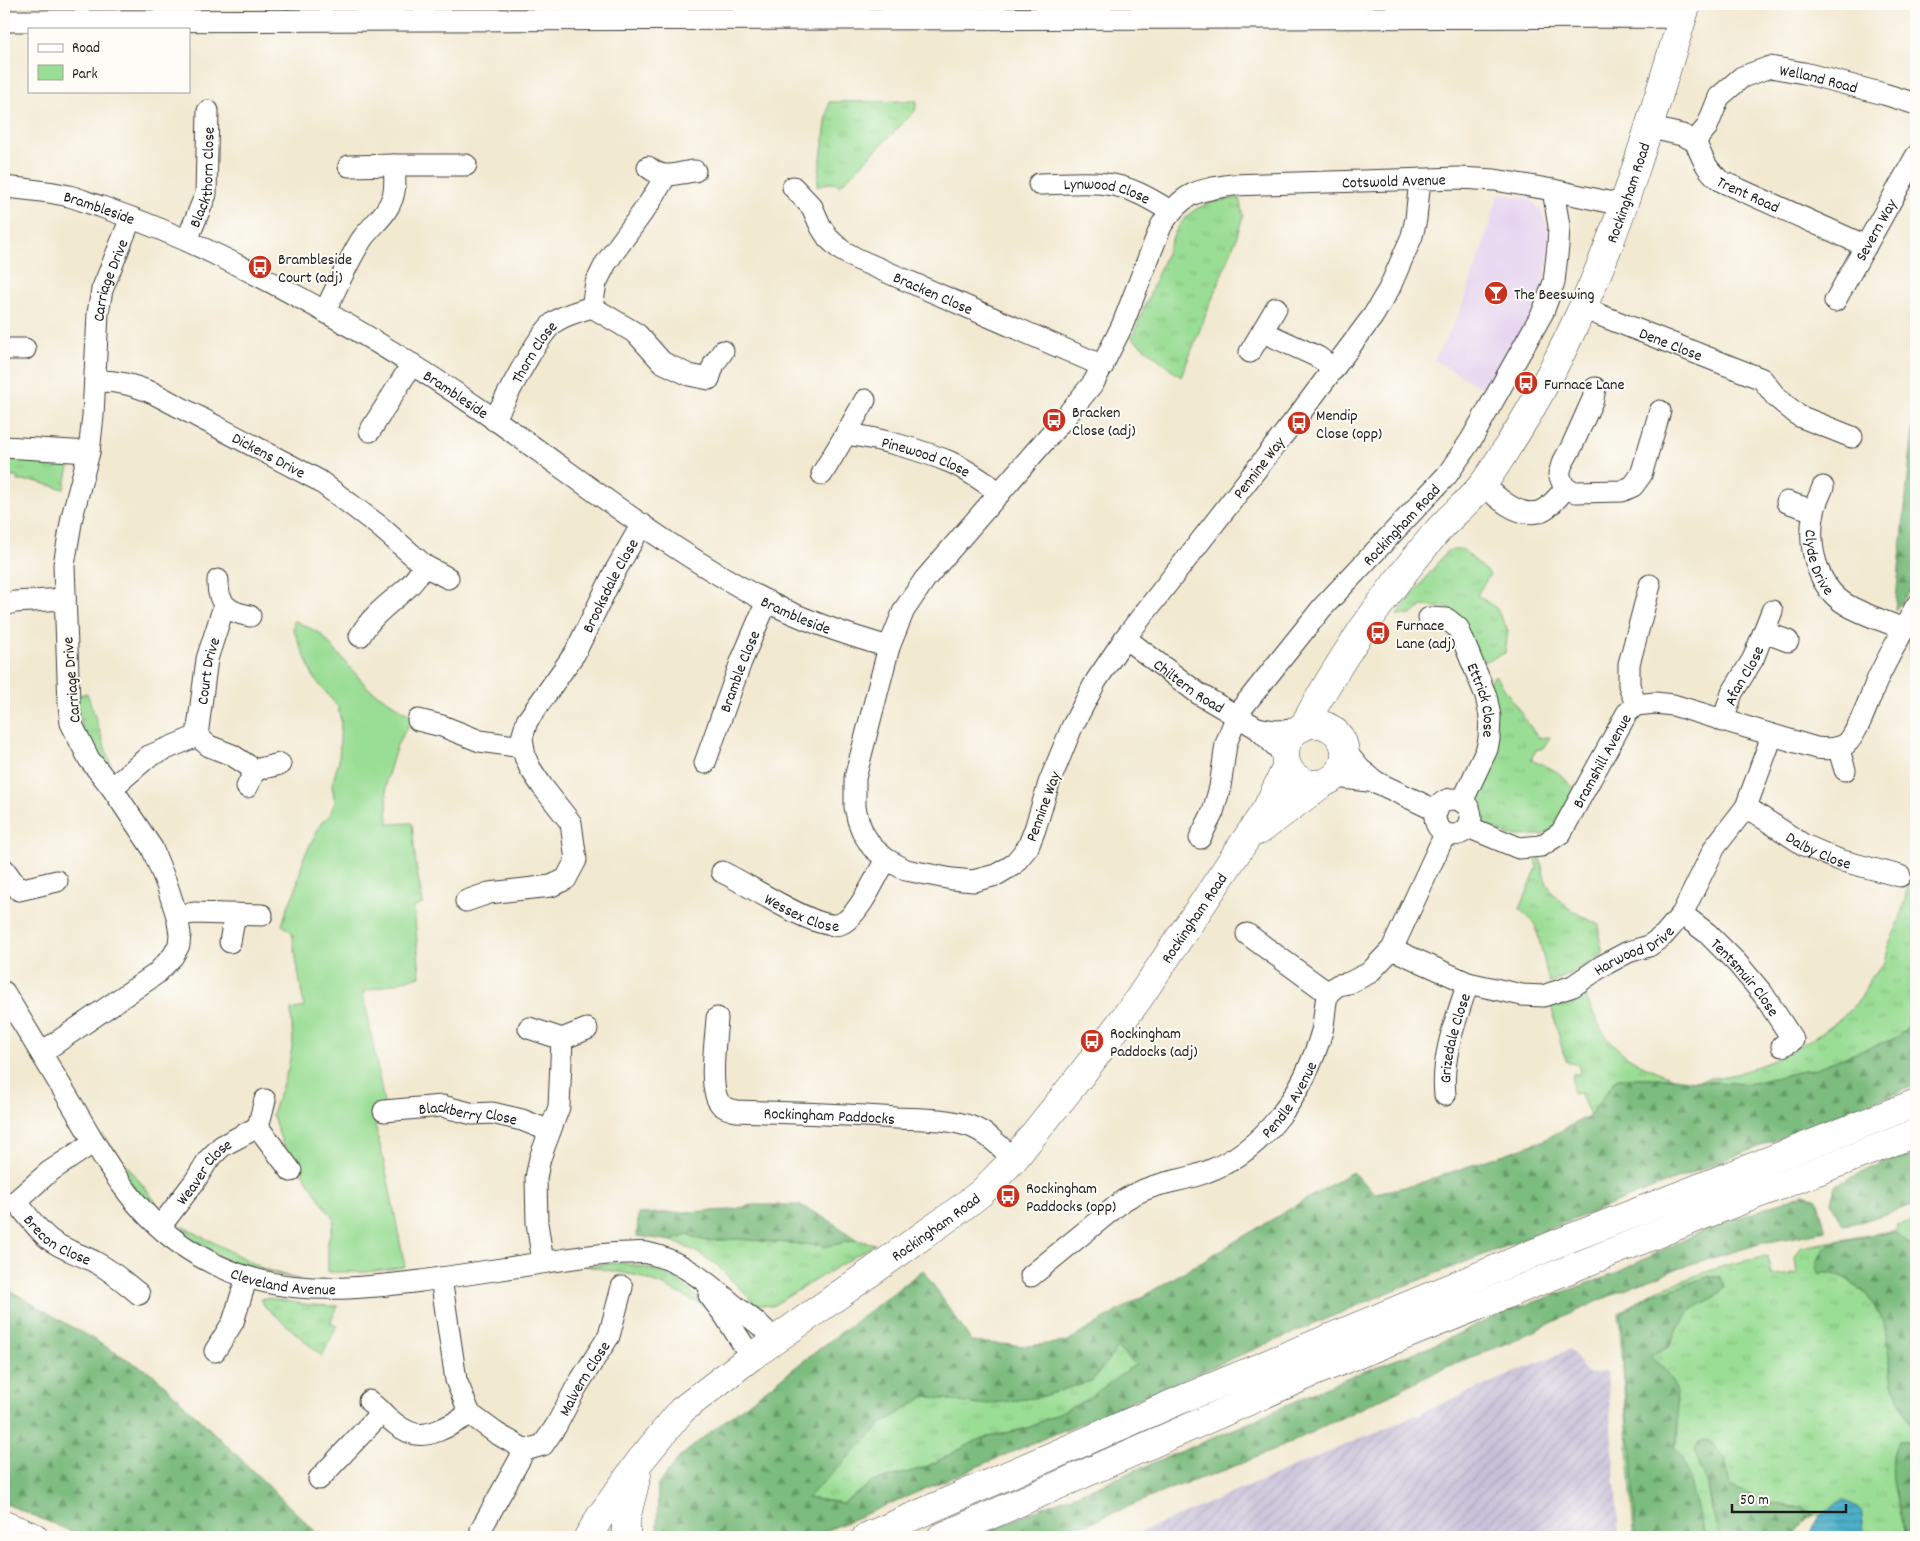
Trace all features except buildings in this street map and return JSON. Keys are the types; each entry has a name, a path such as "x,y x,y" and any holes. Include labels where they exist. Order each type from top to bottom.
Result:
{"main road":[{"name":"Rockingham Road","path":"588,1537 640,1461 682,1410 750,1357 981,1193 1014,1159 1137,1001 1267,808 1292,744 1327,682 1355,639 1377,606 1435,534 1483,484 1551,371 1582,308 1604,256 1684,12"},
{"name":"Rockingham Road","path":"1246,841 1336,762 1337,702 1355,639"},
{"path":"1313,724 1333,729 1336,762 1311,785 1301,782 1293,775 1292,744 1313,724"},
{"path":"866,1537 1178,1401 1568,1239 1916,1103"},
{"path":"941,1537 1319,1370 1709,1213 1916,1133"},
{"name":"Rockingham Road","path":"626,1537 626,1520 640,1461"},
{"path":"4,1526 34,1537"}],"street":[{"path":"4,21 349,11 1029,11 1674,17 1684,12"},
{"name":"Welland Road","path":"1696,141 1708,127 1719,97 1742,77 1770,67 1804,73 1916,104"},
{"name":"Blackthorn Close","path":"188,240 206,194 208,111"},
{"path":"1648,126 1682,135 1696,141"},
{"name":"Trent Road","path":"1696,141 1706,166 1712,175 1722,182 1866,246"},
{"name":"Severn Way","path":"1835,301 1916,156"},
{"path":"325,311 362,240 370,228 383,216 392,200 395,186 394,165"},
{"path":"349,166 466,165"},
{"path":"695,171 656,172 650,202 606,263 596,283 592,307 637,334 662,362 710,386 714,364 723,351"},
{"name":"Cotswold Avenue","path":"1170,212 1186,197 1205,188 1233,185 1459,178 1495,180 1622,205"},
{"name":"Pennine Way","path":"1170,212 1161,226 1122,326 1094,382 925,579 904,610 889,647 855,778 855,807 863,833 872,847 886,859 906,870 973,881 996,875 1013,865 1028,847 1036,830 1049,783 1072,727 1096,681 1125,638 1334,369 1373,316 1389,289 1406,254 1416,219 1420,179"},
{"name":"Lynwood Close","path":"1039,184 1107,184 1121,187 1152,200 1170,212"},
{"name":"Brambleside","path":"4,187 28,189 70,197 188,240 245,268 325,311 412,364 703,565 767,602 811,622 889,647"},
{"name":"Bracken Close","path":"793,187 812,207 828,238 841,250 857,259 1103,366"},
{"name":"Rockingham Road","path":"1200,838 1213,812 1218,795 1226,744 1237,717 1257,688 1322,608 1447,475 1471,440 1543,312 1554,282 1558,246 1559,226 1553,190"},
{"name":"Carriage Drive","path":"41,1053 156,974 173,956 180,934 177,916 167,885 152,848 112,788 89,759 71,723 64,565 70,525 89,452 98,313 102,290 130,218"},
{"name":"Thorn Close","path":"494,420 539,340 555,322 572,313 592,307"},
{"path":"1250,352 1276,308"},
{"name":"Dene Close","path":"1582,308 1766,379 1776,397 1799,416 1852,437"},
{"path":"1263,332 1318,357 1334,369"},
{"path":"4,349 25,349"},
{"path":"370,431 412,364"},
{"name":"Dickens Drive","path":"95,382 108,380 131,384 152,393 318,480 378,525 424,566 448,578"},
{"path":"1565,489 1559,474 1593,399 1595,388"},
{"path":"822,474 865,400"},
{"path":"1565,489 1576,492 1622,491 1633,486 1641,475 1660,411"},
{"name":"Pinewood Close","path":"846,434 880,440 951,462 1000,493"},
{"path":"4,447 89,452"},
{"path":"1483,484 1494,496 1512,507 1523,511 1538,512 1553,503 1565,489"},
{"name":"Clyde Drive","path":"1823,487 1814,511 1812,530 1813,552 1818,571 1829,590 1846,604 1904,629"},
{"name":"Clyde Drive","path":"1787,502 1814,511"},
{"name":"Brooksdale Close","path":"522,747 526,721 586,652 613,574 642,524"},
{"path":"360,636 372,618 388,602 408,587 424,566"},
{"path":"218,580 220,598 224,606 238,614 250,616"},
{"path":"1636,705 1629,685 1629,664 1650,585"},
{"path":"4,605 15,602 65,600"},
{"name":"Bramble Close","path":"705,763 721,746 741,662 767,602"},
{"name":"Court Drive","path":"197,736 207,659 224,606"},
{"path":"1845,770 1838,747 1847,743 1857,728 1879,676 1916,606"},
{"name":"Afan Close","path":"1723,721 1732,693 1753,659 1772,611"},
{"name":"Ettrick Close","path":"1429,618 1446,619 1458,628 1486,696 1490,716 1487,749 1462,802"},
{"name":"Afan Close","path":"1764,632 1788,641"},
{"name":"Chiltern Road","path":"1125,638 1199,694 1257,728 1292,744"},
{"name":"Bramshill Avenue","path":"1468,827 1519,848 1541,846 1561,833 1620,723 1636,705 1655,703 1673,705 1816,748 1838,747"},
{"path":"418,720 442,726 480,741 522,747 530,768 571,823 576,860 566,879 551,886 489,893 466,901"},
{"path":"112,788 149,756 197,736 210,746 232,755 251,778 280,764"},
{"name":"Harwood Drive","path":"1392,949 1468,983 1522,995 1543,996 1573,986 1602,966 1628,952 1649,946 1664,935 1682,914 1714,847 1746,807 1772,736"},
{"path":"1336,762 1360,769 1376,782 1437,810"},
{"path":"1447,800 1462,802 1468,807 1470,813 1471,818 1468,827 1462,833 1456,835 1445,834 1435,819 1437,810 1447,800"},
{"name":"Dalby Close","path":"1746,807 1804,845 1838,860 1900,876"},
{"path":"1246,934 1328,993 1338,986 1369,973 1392,949 1445,834"},
{"name":"Wessex Close","path":"722,872 806,917 825,924 840,924 851,916 886,859"},
{"path":"4,869 18,899 57,881"},
{"path":"177,916 194,913 262,915"},
{"path":"230,942 235,914"},
{"name":"Tentsmuir Close","path":"1682,914 1707,933 1763,994 1793,1040 1782,1046"},
{"name":"Grizedale Close","path":"1445,1095 1444,1084 1450,1039 1468,983"},
{"name":"Cleveland Avenue","path":"4,992 122,1186 140,1208 178,1243 198,1256 223,1268 247,1277 278,1285 339,1289 368,1288 606,1253 646,1253 686,1268 717,1289 767,1332 774,1341"},
{"name":"Pendle Avenue","path":"1031,1276 1124,1200 1141,1190 1206,1172 1236,1159 1257,1140 1281,1116 1299,1090 1322,1030 1328,993"},
{"name":"Rockingham Paddocks","path":"717,1018 715,1091 718,1102 725,1108 736,1111 840,1114 958,1123 972,1127 984,1134 1014,1159"},
{"path":"529,1028 562,1039 587,1029"},
{"path":"544,1262 537,1223 535,1193 540,1158 559,1107 562,1039"},
{"path":"265,1100 258,1126 291,1171"},
{"name":"Blackberry Close","path":"384,1111 442,1106 473,1114 492,1113 522,1120 550,1131"},
{"name":"Weaver Close","path":"160,1227 195,1181 208,1160 222,1146 258,1126"},
{"name":"Brecon Close","path":"94,1142 49,1172 16,1201 35,1226 50,1239 66,1249 94,1261 113,1273 139,1294"},
{"name":"Cleveland Avenue","path":"697,1276 750,1357"},
{"path":"215,1351 233,1322 247,1277"},
{"path":"441,1278 456,1380 470,1414 496,1433 522,1448 521,1457 480,1529"},
{"name":"Malvern Close","path":"522,1448 529,1449 542,1444 556,1426 577,1386 610,1336 622,1287"},
{"path":"319,1479 375,1407 404,1430 414,1434 429,1435 452,1425 470,1414"}],"shaded area":[{"path":"1499,194 1530,198 1540,209 1549,229 1549,256 1542,290 1535,309 1487,391 1434,360 1459,314"},
{"path":"1570,1349 1587,1374 1607,1372 1619,1537 1130,1537"}],"green space":[{"path":"917,101 915,111 840,186 831,183 817,187 829,102"},
{"path":"1239,198 1243,216 1236,239 1181,377 1132,338 1175,232 1181,223 1188,215 1202,206"},
{"path":"1916,396 1916,584 1895,610"},
{"path":"4,457 64,460 69,467 64,489 34,481 18,481 17,477 4,477"},
{"path":"1462,549 1490,574 1477,595 1496,608 1508,630 1505,653 1480,663 1463,620 1447,608 1423,606 1411,615 1397,615 1447,551"},
{"path":"294,620 321,634 368,688 413,717 397,745 386,781 388,824 412,823 416,866 423,904 414,907 420,976 363,992 384,1103 377,1112 375,1124 405,1267 366,1272 328,1272 328,1242 334,1220 282,1142 272,1114 288,1069 293,1042 291,1010 304,1007 292,933 282,925 295,891 304,857 321,823 329,817 335,802 332,785 339,760 341,721 338,707 314,678 293,629"},
{"path":"1916,626 1916,722 1909,640"},
{"path":"1495,675 1538,738 1550,737 1543,748 1536,750 1531,759 1557,772 1575,788 1555,826 1543,835 1510,836 1485,825 1473,796 1489,682"},
{"path":"87,693 111,765 104,766 84,740 76,696"},
{"path":"1916,850 1916,1019 1896,1038 1816,1068 1748,1084 1695,1081 1737,1074 1774,1060 1817,1036 1842,1018 1861,998 1870,979 1885,962 1890,941 1900,920"},
{"path":"1540,858 1546,881 1555,896 1568,908 1599,925 1599,936 1603,954 1577,970 1549,982 1536,926 1520,909 1537,868 1535,860"},
{"path":"1584,992 1599,1026 1617,1048 1641,1064 1674,1078 1617,1078 1590,1115 1580,1093 1573,1094 1572,1077 1573,1074 1580,1074 1578,1064 1567,1062 1551,1005"},
{"path":"1916,1019 1916,1085 1399,1288 816,1535 810,1537 660,1537 657,1530 658,1485 678,1459 705,1436 923,1270 972,1342 1026,1346 1066,1342 1352,1172 1375,1193 1414,1185 1542,1141 1590,1115 1617,1078 1674,1078 1748,1084 1816,1068 1896,1038","holes":["1117,1348 1136,1364 1086,1400 1028,1428 980,1439 924,1468 875,1481 843,1503 807,1498 884,1422 926,1396 979,1405 1040,1397 1093,1380"]},
{"path":"102,1134 156,1202 154,1205 143,1200 109,1150"},
{"path":"1916,1154 1916,1204 1860,1222 1842,1225 1831,1202 1835,1185 1895,1157"},
{"path":"1804,1194 1817,1199 1826,1231 1763,1243 1681,1267 1605,1298 1508,1343 1453,1364 1279,1448 1225,1470 1175,1487 1056,1537 977,1537 1047,1505 1093,1488 1244,1425 1341,1380 1432,1346 1503,1313 1612,1275 1700,1232"},
{"path":"752,1205 800,1205 832,1222 857,1240 827,1246 737,1239 706,1241 687,1235 672,1241 637,1236 638,1214 731,1210"},
{"path":"1916,1222 1916,1253 1906,1241 1848,1241 1829,1244 1818,1273 1829,1273 1844,1277 1866,1294 1884,1321 1893,1383 1905,1413 1916,1431 1916,1452 1907,1442 1898,1442 1892,1465 1894,1489 1905,1537 1864,1537 1860,1510 1843,1500 1820,1516 1802,1508 1771,1504 1729,1486 1725,1459 1698,1464 1708,1484 1712,1510 1720,1537 1705,1537 1674,1448 1678,1438 1677,1404 1665,1369 1651,1358 1651,1354 1669,1347 1688,1314 1725,1288 1719,1276 1710,1276 1664,1292 1654,1292 1621,1314 1625,1396 1632,1455 1636,1537 1634,1537 1619,1313 1654,1291 1723,1266 1767,1256 1771,1276 1797,1274 1795,1258 1801,1247 1896,1230 1897,1225"},
{"path":"182,1226 264,1269 300,1280 231,1263 184,1234"},
{"path":"1894,1232 1906,1241 1916,1253 1916,1431 1905,1413 1893,1383 1884,1321 1866,1294 1844,1277 1829,1273 1818,1273 1816,1267 1821,1253 1829,1244"},
{"path":"687,1235 706,1241 737,1239 827,1246 857,1240 875,1244 772,1306 755,1304 716,1264 695,1251 672,1241"},
{"path":"618,1263 644,1267 666,1275 687,1288 706,1307 639,1276 586,1266"},
{"path":"1710,1276 1719,1276 1725,1287 1717,1296 1692,1309 1677,1329 1669,1347 1651,1354 1651,1358 1668,1373 1673,1381 1678,1416 1674,1448 1683,1457 1705,1537 1636,1537 1632,1455 1625,1396 1621,1314 1654,1292 1664,1292"},
{"path":"4,1287 154,1375 321,1537 84,1537 4,1503"},
{"path":"266,1298 312,1305 338,1306 330,1323 337,1326 322,1356 262,1304 261,1299"},
{"path":"1117,1348 1137,1364 1086,1400 1028,1428 980,1439 924,1468 875,1481 843,1503 807,1498 884,1422 926,1396 979,1405 1093,1380"},
{"path":"1704,1440 1711,1441 1725,1459 1730,1486 1771,1504 1802,1508 1814,1514 1806,1519 1792,1537 1720,1537 1712,1510 1708,1484 1698,1464 1695,1449 1699,1442"},
{"path":"1898,1442 1908,1442 1916,1452 1916,1537 1905,1537 1894,1489 1892,1465"}],"water":[{"path":"1843,1500 1860,1510 1864,1537 1808,1537 1820,1516"}],"place":[{"name":"Brambleside Court (adj)","path":"260,267"},
{"name":"The Beeswing","path":"1496,293"},
{"name":"Furnace Lane","path":"1526,383"},
{"name":"Bracken Close (adj)","path":"1054,420"},
{"name":"Mendip Close (opp)","path":"1299,423"},
{"name":"Furnace Lane (adj)","path":"1378,633"},
{"name":"Rockingham Paddocks (adj)","path":"1092,1041"},
{"name":"Rockingham Paddocks (opp)","path":"1008,1196"}]}
